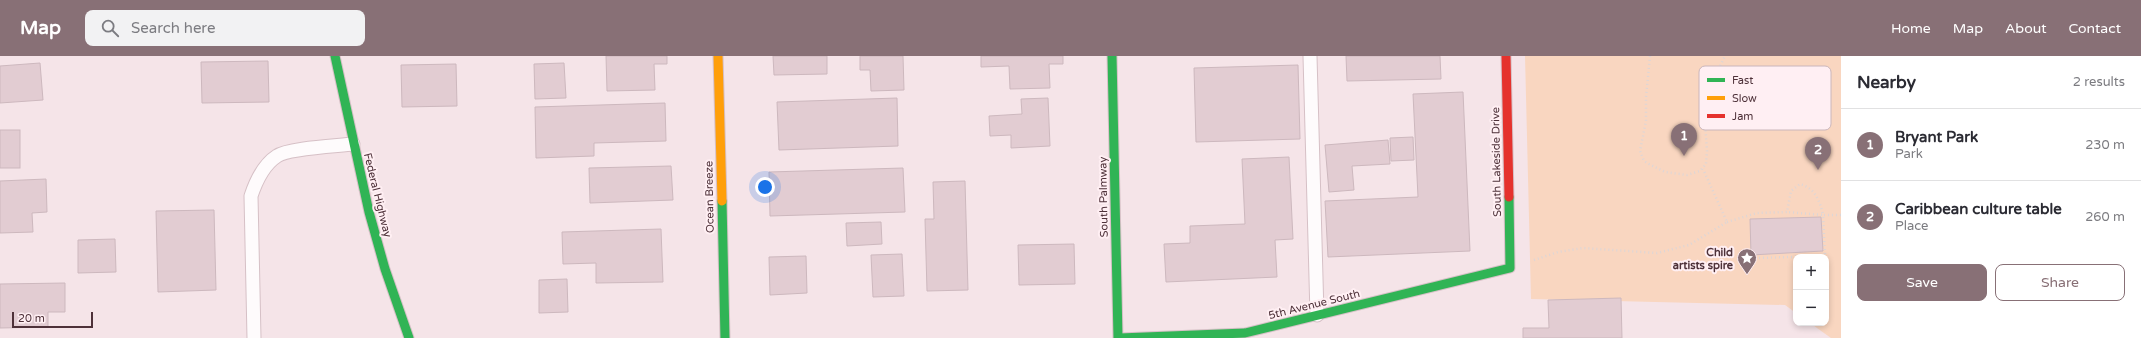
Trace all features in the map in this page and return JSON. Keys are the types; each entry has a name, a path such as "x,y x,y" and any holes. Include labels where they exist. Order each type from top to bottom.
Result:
{"street":[{"name":"Federal Highway","path":"335,56 353,144 383,262 409,338"},
{"name":"Ocean Breeze","path":"718,56 724,338"},
{"name":"South Palmway","path":"1112,56 1119,338"},
{"name":"South Lakeside Drive","path":"1506,56 1510,268"},
{"name":"5th Avenue South","path":"1119,338 1245,333 1510,268"}],"lane":[{"path":"1310,56 1317,315"},
{"path":"254,338 251,196 257,178 278,155 308,148 353,144"}],"path":[{"path":"1650,56 1646,97 1646,121 1640,146 1642,157 1649,164 1672,173 1687,175 1703,169 1706,164 1707,151 1706,130"},
{"path":"1720,66 1725,56"},
{"path":"1703,169 1727,222"},
{"path":"1755,258 1825,256 1823,215 1820,202 1810,188 1800,184 1791,191 1787,212"},
{"path":"1530,262 1558,252 1583,248 1657,252 1689,246 1727,222 1757,213 1787,212 1841,215"}],"shaded area":[{"path":"1525,56 1841,56 1841,338 1831,338 1814,326 1829,326 1829,254 1793,254 1793,311 1785,305 1531,299"}],"building":[{"path":"606,56 667,56 667,64 654,64 655,90 607,91"},
{"path":"773,56 827,56 827,74 774,75"},
{"path":"860,56 903,56 904,90 871,91 870,70 860,70"},
{"path":"981,56 1063,56 1063,64 1049,64 1050,88 1010,89 1009,66 981,67"},
{"path":"1346,56 1440,56 1441,79 1347,81"},
{"path":"268,61 269,102 202,103 201,62"},
{"path":"40,63 43,100 0,103 0,66"},
{"path":"564,63 566,98 535,99 534,64"},
{"path":"456,64 457,106 402,107 401,65"},
{"path":"1298,65 1300,139 1196,142 1194,68"},
{"path":"1463,92 1470,251 1328,257 1325,201 1418,197 1413,94"},
{"path":"897,98 898,146 779,150 777,102"},
{"path":"1048,98 1050,146 1011,148 1011,135 990,136 989,116 1022,114 1021,99"},
{"path":"665,103 666,141 594,143 594,156 536,158 535,107"},
{"path":"0,130 20,130 20,168 0,168"},
{"path":"1413,137 1414,160 1391,161 1390,138"},
{"path":"1388,140 1390,164 1352,166 1354,190 1329,192 1325,145"},
{"path":"1289,157 1293,239 1275,240 1277,277 1166,282 1164,244 1190,243 1190,226 1245,224 1242,159"},
{"path":"671,166 673,200 590,203 589,168"},
{"path":"903,168 905,212 770,216 769,172"},
{"path":"46,179 47,212 32,213 33,232 0,233 0,181"},
{"path":"965,181 968,290 927,291 925,219 934,219 933,182"},
{"path":"214,210 216,290 158,292 156,211"},
{"path":"1821,217 1823,251 1751,255 1750,219"},
{"path":"881,222 882,244 847,246 846,223"},
{"path":"661,229 663,282 596,283 596,263 563,264 562,232"},
{"path":"115,239 116,272 78,273 78,240"},
{"path":"1074,244 1075,284 1019,285 1018,245"},
{"path":"902,254 904,296 873,297 871,255"},
{"path":"806,256 807,293 770,295 769,257"},
{"path":"567,279 568,312 539,313 539,280"},
{"path":"65,283 65,312 48,312 48,327 0,328 0,284"},
{"path":"1621,298 1622,338 1523,338 1523,328 1549,328 1548,300"}],"traffic: fast":[{"path":"335,56 369,212 385,269 409,338"},
{"path":"1112,56 1118,338"},
{"path":"1120,338 1245,333 1510,268 1509,197"},
{"path":"722,201 725,338"}],"traffic: slow":[{"path":"718,56 722,201"}],"traffic: jam":[{"path":"1506,56 1509,197"}],"place":[{"name":"Bryant Park","path":"1684,156"},
{"name":"Caribbean culture table","path":"1818,170"},
{"name":"Child artists spire","path":"1747,275"}]}
